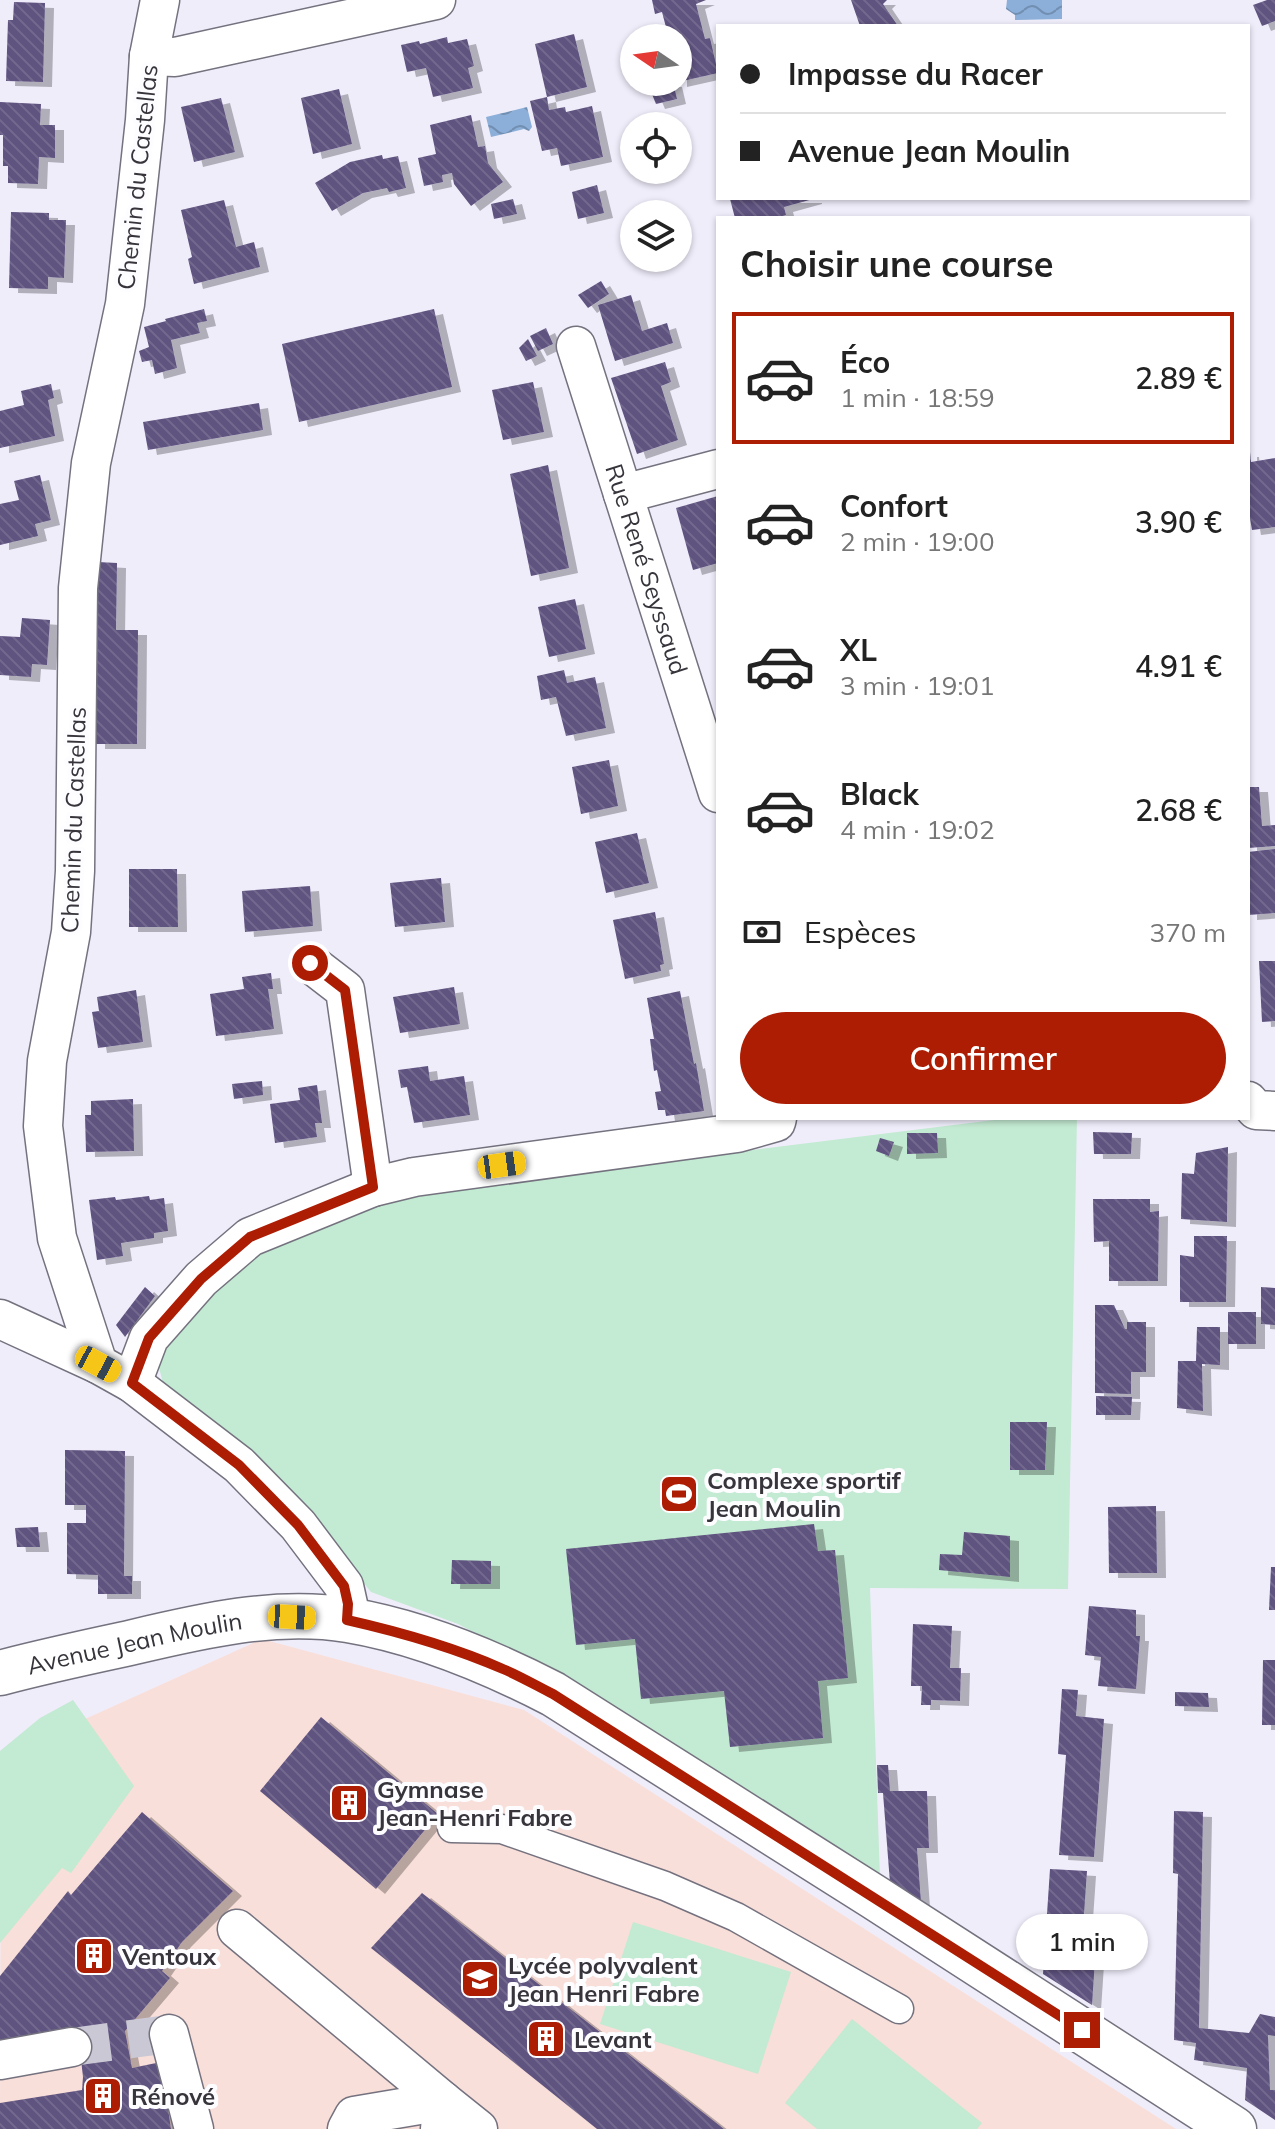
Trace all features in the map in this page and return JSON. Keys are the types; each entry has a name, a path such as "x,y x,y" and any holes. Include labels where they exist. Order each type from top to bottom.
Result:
{"main road":[{"name":"Avenue Jean Moulin","path":"0,1673 232,1621 292,1617 347,1620 449,1648 503,1669 553,1694 1234,2129"}],"street":[{"name":"Chemin du Castellas","path":"98,1364 57,1238 43,1126 47,1061 71,932 75,871 78,588 91,463 125,304 149,56 160,0"},
{"path":"149,56 175,57 436,0"},
{"name":"Rue René Seyssaud","path":"576,346 716,787"},
{"path":"623,494 716,470"},
{"path":"310,963 345,990 373,1187"},
{"path":"1250,1103 1256,1110 1275,1111"},
{"path":"132,1383 149,1338 201,1279 250,1237 373,1187 414,1177 737,1133 777,1120"},
{"path":"0,1319 132,1383 239,1465 298,1525 344,1586 348,1604 347,1620"},
{"path":"452,1828 502,1829 665,1886 736,1917 899,2009"},
{"path":"237,1929 441,2115"},
{"path":"169,2034 194,2129"},
{"path":"0,2060 72,2047"},
{"path":"347,2129 354,2116 441,2115 478,2129"}],"shaded area":[{"path":"262,1639 524,1710 1176,2129 0,2129 1,1757"}],"green space":[{"name":"Complexe sportif Jean Moulin","path":"994,1120 1077,1120 1068,1589 870,1588 880,1878 539,1666 458,1624 371,1592 314,1522 172,1395 163,1383 158,1364 163,1344 243,1262 353,1212 464,1186"},
{"path":"73,1700 134,1786 71,1873 62,1868 0,1943 0,1751 40,1718"},
{"path":"633,1922 791,1972 758,2074 600,2024"},
{"path":"852,2019 982,2123 977,2129 817,2129 785,2103"}],"water":[{"path":"1007,0 1062,0 1062,19 1015,20 1015,15 1006,9"},
{"path":"527,107 532,127 529,131 524,129 491,137 486,117"}],"building":[{"path":"652,0 706,0 696,4 705,39 710,38 716,73 692,79 692,24 665,24 662,12 655,14"},
{"path":"851,0 887,0 883,4 897,24 859,24"},
{"path":"1275,0 1275,21 1262,26 1253,5"},
{"path":"14,2 45,3 43,82 6,81 8,20 13,20"},
{"path":"574,34 587,87 547,97 535,44"},
{"path":"447,37 448,43 467,39 474,66 468,68 473,88 433,97 426,68 407,72 401,45"},
{"path":"339,89 352,144 313,154 301,98"},
{"path":"653,96 676,96 677,99 656,104"},
{"path":"547,97 549,110 565,107 566,112 592,106 603,157 561,166 557,148 542,151 530,101"},
{"path":"221,98 235,152 194,162 181,107"},
{"path":"0,102 41,104 40,125 55,125 55,158 39,157 38,184 8,183 8,166 3,166"},
{"path":"471,115 478,147 485,146 488,163 503,182 471,206 454,184 452,173 442,175 443,182 424,186 418,158 436,154 430,125"},
{"path":"382,155 383,159 398,156 406,188 363,193 332,211 315,183 350,162"},
{"path":"597,185 604,213 578,219 572,192"},
{"path":"513,199 517,214 494,219 491,204"},
{"path":"224,200 236,247 254,242 260,267 194,284 188,259 192,257 181,210"},
{"path":"730,200 809,200 784,207 786,215 782,216 734,216"},
{"path":"11,212 49,213 49,220 66,220 64,278 48,277 48,289 9,288"},
{"path":"601,281 609,294 588,308 578,295"},
{"path":"631,295 642,331 667,323 673,343 615,361 598,305"},
{"path":"204,309 207,321 197,323 200,333 171,340 177,368 155,374 152,360 142,362 139,351 149,347 144,327"},
{"path":"434,309 452,387 299,422 282,344"},
{"path":"546,328 553,344 538,351 530,336"},
{"path":"528,339 537,356 526,361 519,348"},
{"path":"665,362 671,382 661,386 678,440 637,454 611,378"},
{"path":"533,382 544,432 503,440 492,390"},
{"path":"51,384 54,398 48,400 55,436 0,448 0,411 24,405 21,391"},
{"path":"259,403 263,430 148,450 143,422"},
{"path":"1250,452 1251,462 1275,458 1275,527 1252,530"},
{"path":"548,465 569,568 531,576 510,474"},
{"path":"40,475 51,520 35,524 38,536 0,545 0,504 19,500 14,481"},
{"path":"716,497 716,564 693,570 676,508"},
{"path":"98,562 117,563 116,630 138,630 137,744 96,744"},
{"path":"575,599 586,649 549,657 538,607"},
{"path":"22,618 50,620 47,665 32,664 31,677 0,675 0,636 20,637"},
{"path":"564,670 567,683 595,677 606,728 566,736 556,697 541,700 537,676"},
{"path":"609,760 618,806 581,814 572,767"},
{"path":"1250,787 1259,787 1262,826 1275,825 1275,846 1250,848"},
{"path":"637,833 649,883 606,893 595,842"},
{"path":"1275,849 1275,913 1250,915 1250,852"},
{"path":"129,869 177,869 178,927 129,927"},
{"path":"441,878 445,922 395,927 390,883"},
{"path":"310,886 313,926 245,932 242,891"},
{"path":"655,912 664,964 660,965 661,971 625,979 613,920"},
{"path":"1259,961 1275,961 1275,1021 1262,1022"},
{"path":"271,973 273,989 268,989 274,1029 216,1036 210,994 244,989 242,977"},
{"path":"454,987 460,1024 400,1033 393,997"},
{"path":"136,990 143,1042 98,1048 92,1012 99,1011 97,997"},
{"path":"680,991 704,1111 666,1116 665,1110 658,1110 655,1092 661,1091 657,1070 654,1071 650,1039 654,1039 647,998"},
{"path":"428,1066 430,1081 464,1076 470,1115 414,1123 407,1087 401,1088 398,1070"},
{"path":"262,1081 263,1095 234,1099 232,1084"},
{"path":"317,1085 322,1123 315,1123 317,1137 275,1143 270,1104 300,1100 298,1088"},
{"path":"133,1099 134,1151 86,1152 85,1115 91,1115 91,1101"},
{"path":"1093,1132 1132,1133 1131,1154 1094,1154"},
{"path":"907,1133 937,1133 938,1153 907,1154"},
{"path":"880,1138 894,1142 889,1156 876,1151"},
{"path":"1228,1147 1227,1222 1181,1219 1182,1173 1194,1174 1196,1153"},
{"path":"149,1196 150,1200 164,1198 168,1231 154,1233 154,1238 121,1243 123,1256 97,1260 89,1200"},
{"path":"1093,1199 1150,1199 1150,1212 1159,1211 1158,1281 1109,1281 1109,1241 1094,1242"},
{"path":"1194,1236 1227,1236 1226,1302 1180,1302 1180,1255 1194,1257"},
{"path":"145,1287 155,1296 125,1337 116,1325"},
{"path":"1261,1287 1275,1288 1275,1325 1261,1324"},
{"path":"1095,1305 1114,1305 1125,1329 1127,1322 1146,1322 1146,1372 1131,1372 1131,1394 1095,1393"},
{"path":"1228,1312 1256,1312 1256,1344 1228,1344"},
{"path":"1197,1327 1220,1327 1220,1365 1202,1364 1203,1411 1177,1408 1178,1361 1196,1361"},
{"path":"1096,1396 1132,1397 1131,1415 1096,1415"},
{"path":"1010,1422 1047,1422 1045,1470 1010,1470"},
{"path":"65,1450 125,1451 124,1576 132,1576 132,1594 98,1594 98,1575 67,1574 67,1523 86,1523 86,1505 65,1505"},
{"path":"1156,1506 1157,1573 1109,1573 1108,1507"},
{"path":"814,1524 818,1551 835,1550 848,1678 818,1681 823,1738 730,1747 724,1691 641,1699 635,1639 576,1645 566,1549"},
{"path":"38,1527 40,1547 17,1547 15,1528"},
{"path":"964,1532 1010,1536 1010,1577 939,1570 940,1554 962,1555"},
{"path":"452,1560 491,1561 491,1584 451,1584"},
{"path":"1271,1567 1275,1567 1275,1610 1269,1610"},
{"path":"1089,1606 1136,1610 1136,1636 1140,1636 1136,1689 1098,1686 1101,1657 1085,1655"},
{"path":"913,1624 952,1626 950,1668 961,1668 960,1701 931,1700 931,1705 921,1705 922,1686 911,1686"},
{"path":"1263,1660 1275,1660 1275,1725 1262,1725"},
{"path":"1062,1689 1078,1690 1076,1716 1104,1719 1094,1857 1059,1855 1066,1755 1058,1754"},
{"path":"1175,1692 1208,1693 1209,1707 1175,1706"},
{"name":"Gymnase Jean-Henri Fabre","path":"321,1717 438,1814 376,1889 260,1791"},
{"path":"877,1765 888,1765 890,1791 927,1791 929,1848 917,1848 921,1902 890,1883 883,1793 878,1793"},
{"path":"1174,1811 1203,1812 1199,2028 1249,2033 1260,2014 1275,2017 1275,2036 1268,2035 1270,2090 1275,2090 1275,2120 1245,2100 1247,2068 1194,2060 1196,2043 1174,2040 1178,1874 1173,1873"},
{"name":"Ventoux","path":"142,1812 233,1891 182,1942 162,1971 170,1978 125,2031 132,2068 161,2062 171,2129 0,2129 0,2103 82,2090 83,2077 78,2033 0,2048 0,1976 68,1891 71,1895"},
{"path":"1050,1869 1087,1871 1084,1914 1098,1915 1092,2005 1043,1974"},
{"name":"Levant","path":"422,1893 724,2129 597,2129 371,1948"}],"tunnel":[{"path":"72,2047 169,2034"}],"place":[{"name":"Complexe sportif Jean Moulin","path":"679,1494"},
{"name":"Gymnase Jean-Henri Fabre","path":"349,1803"},
{"name":"Ventoux","path":"94,1956"},
{"name":"Lycée polyvalent Jean Henri Fabre","path":"480,1979"},
{"name":"Levant","path":"546,2039"},
{"name":"Rénové","path":"103,2096"}],"route":[{"path":"310,963 345,990 373,1187 250,1237 201,1279 149,1338 132,1383 239,1465 298,1525 344,1586 348,1604 347,1620 449,1648 503,1669 553,1694 1082,2030"}]}
